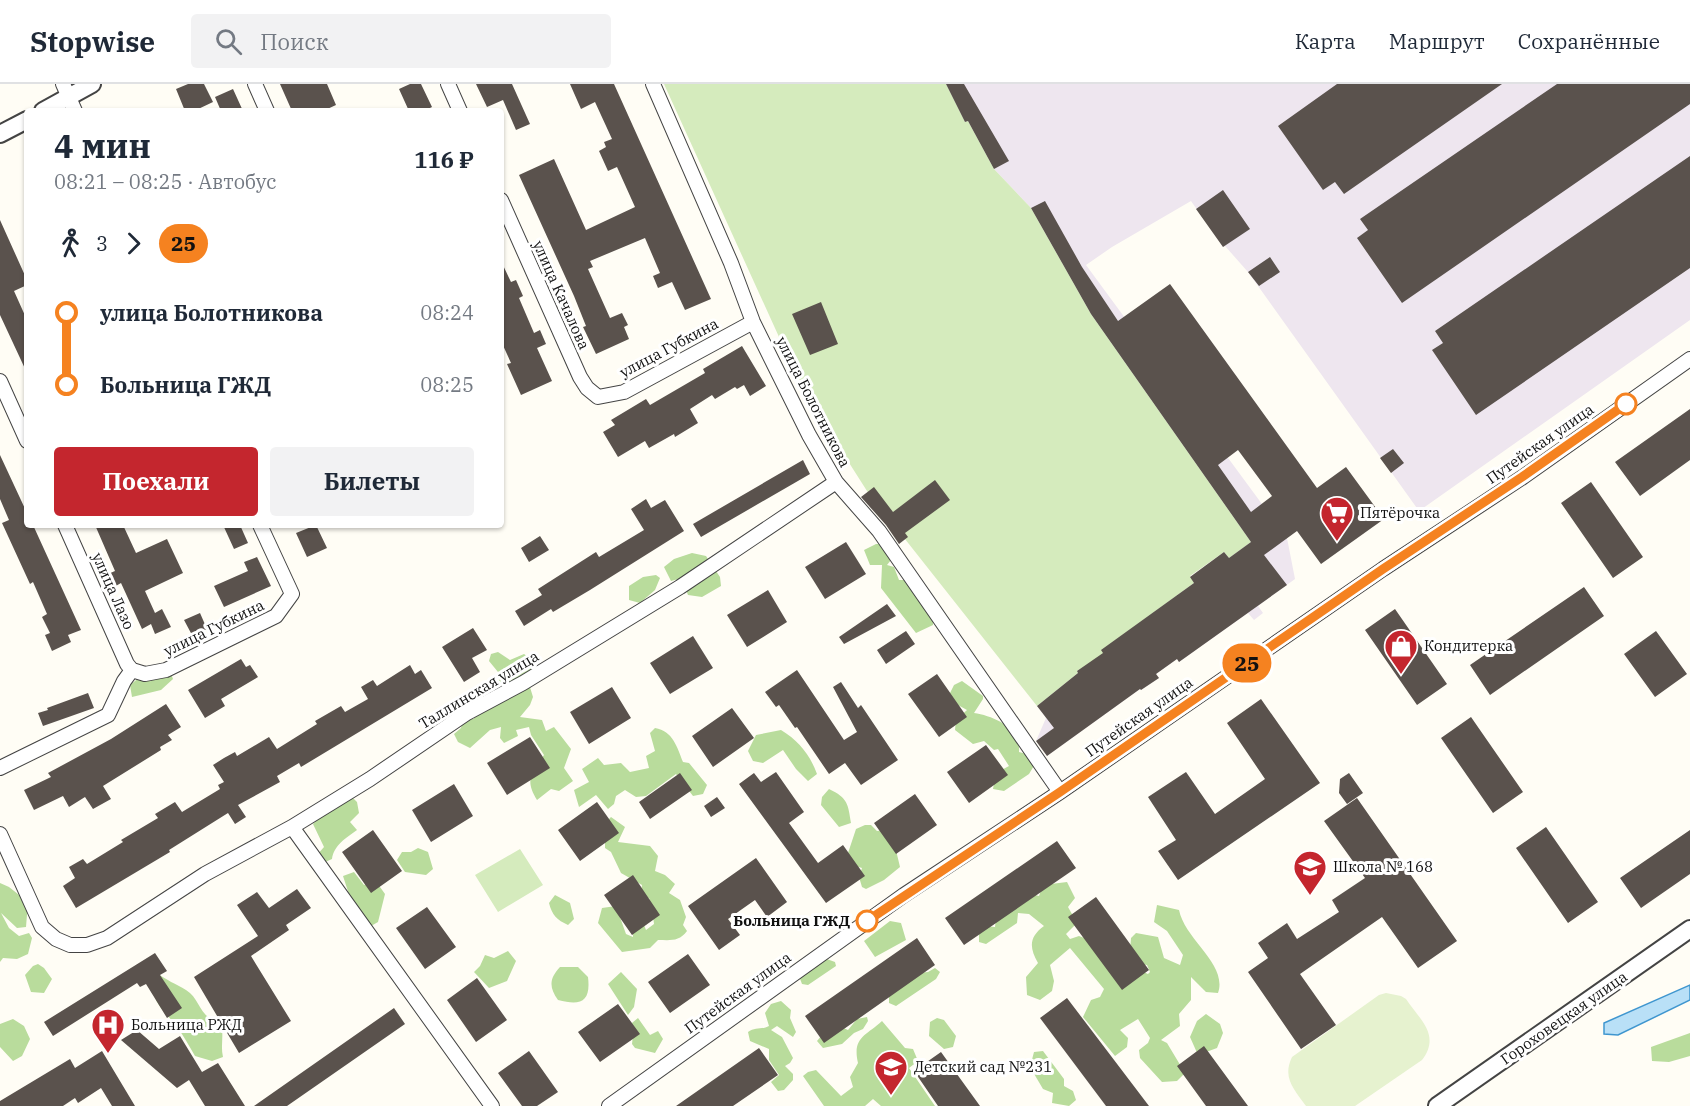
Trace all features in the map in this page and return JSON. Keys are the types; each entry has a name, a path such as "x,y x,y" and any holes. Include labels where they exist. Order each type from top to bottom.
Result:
{"street":[{"path":"49,108 92,84"},
{"path":"255,84 266,108"},
{"path":"448,84 459,108"},
{"name":"улица Болотникова","path":"652,84 731,263 753,322 809,435 836,482 879,531 1060,792"},
{"path":"0,134 24,122"},
{"name":"улица Качалова","path":"504,208 580,377 587,388 598,397"},
{"name":"улица Губкина","path":"598,397 624,392 753,322"},
{"name":"Путейская улица","path":"609,1106 904,895 1060,792 1383,569 1522,477 1690,359"},
{"path":"0,381 24,434"},
{"name":"Таллинская улица","path":"0,834 42,927 56,939 70,945 87,945 107,938 205,874 292,826 370,779 467,713 523,683 680,586 836,482"},
{"name":"улица Лазо","path":"66,528 127,664 132,670"},
{"name":"улица Губкина","path":"132,670 145,674 166,670 276,616 292,594 261,528"},
{"path":"0,768 108,716 124,681 132,670"},
{"path":"292,826 492,1106"},
{"name":"Гороховецкая улица","path":"1437,1106 1690,929"}],"shaded area":[{"path":"946,84 1690,84 1690,320 1419,511 1248,272 1225,246 1223,247 1191,201 1112,247 1086,265 1287,538 1295,579 1258,606 1263,613 1254,620 1248,613 1179,662 1177,659 1156,674 1159,678 1140,689 1047,756 1036,741 1046,718 1037,706 1078,673 1077,671 1101,650 1194,583 1190,577 1224,552 1237,522 1091,314 1031,208 994,169 968,121 965,122"}],"green space":[{"path":"664,84 946,84 965,122 968,121 994,169 1031,208 1091,314 1251,542 1229,558 1224,552 1190,576 1194,583 1102,650 1104,654 1077,671 1078,673 1037,706 867,491 804,392"},
{"path":"876,544 884,544 891,560 887,565 894,567 899,580 906,580 933,616 933,625 916,633 881,588 882,565 870,565 864,550"},
{"path":"692,553 706,556 720,577 721,586 702,597 688,595 686,590 697,585 690,576 671,581 664,567 674,559"},
{"path":"656,575 660,578 655,590 640,603 629,600 629,586 643,577"},
{"path":"498,652 510,660 524,654 531,659 533,669 529,684 533,697 530,705 520,717 542,720 546,731 554,727 571,749 564,768 573,781 559,791 551,789 537,800 530,781 544,755 531,735 529,727 516,730 518,736 504,743 500,738 501,727 490,730 470,748 458,742 454,734 461,728 463,719 474,719 473,705 476,702 512,686 500,686 498,672 489,661 491,654"},
{"path":"170,671 173,679 161,690 132,697 130,685 140,677"},
{"path":"962,681 983,696 974,713 998,720 1011,730 1016,736 1019,752 1030,755 1035,764 1029,774 1004,791 993,789 996,773 1009,766 998,749 994,750 984,741 973,744 955,730 956,720 967,710 947,699 954,685"},
{"path":"655,728 670,736 683,762 689,763 707,785 703,794 693,796 676,774 646,796 636,797 625,790 616,796 614,804 608,809 596,795 579,807 574,790 589,782 582,769 598,758 604,765 621,763 630,772 649,768 646,756 655,751 650,733"},
{"path":"781,730 803,749 811,761 817,774 808,781 796,769 783,750 763,763 753,761 748,751 756,735"},
{"path":"829,789 840,795 846,802 851,823 839,827 821,805 822,797"},
{"path":"352,797 357,802 359,813 350,822 357,830 338,846 332,859 323,863 317,855 324,847 313,824 328,808"},
{"path":"611,817 625,827 618,842 650,846 658,856 655,871 665,875 675,884 669,893 680,900 686,917 683,925 687,931 681,937 674,940 658,940 650,948 622,952 598,923 602,908 616,906 626,934 633,937 633,920 642,920 646,930 654,924 653,916 642,902 650,899 641,894 642,885 621,873 611,852 605,848 605,823"},
{"path":"871,825 877,831 885,830 895,846 900,867 884,880 866,889 862,887 859,877 862,868 852,865 847,856 856,829"},
{"path":"418,848 428,852 433,869 426,875 405,872 397,860 402,852 411,852"},
{"path":"520,849 543,885 498,912 475,875"},
{"path":"354,872 364,885 375,880 385,894 378,922 364,930 358,922 343,876"},
{"path":"1067,882 1075,898 1068,907 1077,923 1066,934 1070,939 1079,936 1087,939 1118,961 1148,974 1150,972 1147,965 1140,964 1130,951 1131,938 1136,933 1158,937 1164,958 1180,965 1183,955 1167,931 1154,922 1157,905 1179,910 1189,932 1212,962 1219,982 1218,993 1206,992 1191,977 1191,1000 1179,1014 1180,1026 1161,1040 1167,1043 1185,1073 1177,1081 1162,1082 1140,1058 1139,1050 1148,1043 1150,1038 1138,1019 1120,1030 1128,1038 1127,1047 1115,1056 1083,1017 1091,1000 1100,997 1104,989 1070,948 1050,965 1054,981 1052,991 1040,1000 1027,995 1026,977 1038,963 1032,947 1033,938 1044,926 1029,914 1018,913 1017,923 986,944 979,942 979,928 995,927 997,909 1022,892 1039,896 1043,885"},
{"path":"0,883 28,902 26,927 17,928 1,913 9,928 19,936 29,933 32,938 28,954 17,959 3,958 0,962"},
{"path":"555,895 570,903 574,919 568,925 553,914 549,903"},
{"path":"890,921 901,923 906,940 875,957 864,941"},
{"path":"508,951 516,961 507,981 489,988 474,972 485,955 494,958"},
{"path":"824,958 835,962 836,966 808,985 802,984 799,976"},
{"path":"38,964 52,979 44,993 31,992 25,975"},
{"path":"560,967 578,967 588,977 588,992 583,1000 573,1002 558,1000 553,991 552,979"},
{"path":"935,968 940,972 936,979 896,1006 889,1003 889,994 917,973 928,972"},
{"path":"621,972 637,989 634,1007 628,1015 608,984"},
{"path":"157,973 186,990 195,998 208,1017 220,1023 223,1057 212,1061 195,1056 180,1030 161,1009 155,997 154,983"},
{"path":"1386,993 1406,999 1426,1028 1429,1043 1422,1060 1355,1106 1306,1106 1289,1077 1289,1064 1292,1057 1379,995"},
{"path":"781,1001 791,1010 790,1018 796,1032 793,1037 777,1026 771,1030 782,1037 793,1058 785,1066 793,1074 793,1080 784,1090 778,1091 771,1082 779,1075 769,1060 769,1049 750,1041 748,1032 769,1026 765,1013 771,1004"},
{"path":"1206,1014 1220,1024 1223,1033 1217,1048 1198,1055 1190,1037 1197,1021"},
{"path":"867,1017 868,1021 863,1029 854,1033 842,1044 823,1048 817,1041 832,1023 848,1030 857,1019"},
{"path":"638,1018 650,1035 658,1031 663,1039 655,1053 635,1048 632,1044 633,1035 627,1027"},
{"path":"937,1018 944,1020 956,1036 953,1047 944,1049 929,1036 930,1022"},
{"path":"13,1019 24,1026 30,1039 22,1056 13,1061 0,1047 0,1024"},
{"path":"882,1021 905,1048 913,1049 918,1061 909,1068 935,1106 881,1106 873,1099 865,1106 824,1106 803,1076 816,1070 841,1096 853,1087 850,1077 858,1063 859,1042"},
{"path":"1690,1033 1690,1056 1669,1062 1652,1061 1651,1047"},
{"path":"1043,1051 1064,1079 1064,1086 1073,1091 1076,1100 1069,1106 1052,1103 1053,1093 1043,1089 1030,1067 1034,1052"}],"water":[{"path":"1690,985 1690,1000 1618,1035 1604,1034 1604,1023"}],"building":[{"path":"188,84 204,84 213,102 200,108 184,108 176,89"},
{"path":"280,84 327,84 336,105 330,108 291,108"},
{"path":"410,84 421,84 432,107 408,108 399,89"},
{"path":"476,84 512,84 530,124 516,130 503,100 487,107"},
{"path":"570,84 614,84 711,299 685,310 672,282 658,288 653,276 660,273 645,238 590,261 593,267 588,269 610,318 622,313 628,325 624,327 629,339 596,354 583,327 586,326 574,296 519,175 554,159 586,230 635,207 617,167 608,171 599,151 606,147 604,142 612,139 595,102 581,109"},
{"path":"946,84 964,84 1009,161 994,169 968,121 965,122"},
{"path":"1337,84 1502,84 1344,194 1335,182 1323,190 1278,126"},
{"path":"1557,84 1690,84 1690,104 1402,303 1357,238 1368,230 1360,219"},
{"path":"233,89 242,108 220,108 215,97"},
{"path":"1690,156 1690,268 1476,415 1432,350 1443,343 1435,331"},
{"path":"1223,190 1250,229 1223,247 1196,209"},
{"path":"1045,201 1082,267 1118,321 1170,284 1317,488 1346,467 1384,519 1321,564 1297,531 1264,555 1287,585 1179,662 1177,659 1156,674 1159,678 1140,689 1047,756 1036,741 1054,728 1037,706 1078,673 1077,671 1103,653 1101,650 1194,583 1190,577 1224,552 1229,558 1251,542 1091,314 1031,208","holes":["1238,450 1272,496 1251,512 1218,465"]},
{"path":"0,220 24,273 24,286 14,291 24,313 24,367 0,315"},
{"path":"1270,257 1280,272 1259,286 1248,272"},
{"path":"504,267 511,282 516,280 523,296 519,298 534,333 540,330 546,344 537,348 552,381 521,395 507,364 511,363 504,348"},
{"path":"821,302 838,344 810,355 792,314"},
{"path":"742,346 766,386 750,396 744,385 737,389 735,387 715,399 712,395 690,409 698,423 675,437 674,434 649,448 645,441 618,457 603,432 615,425 611,420 646,399 650,405 705,373 703,369"},
{"path":"1690,409 1690,460 1640,496 1615,462"},
{"path":"1393,449 1404,463 1391,473 1380,458"},
{"path":"0,455 24,507 24,528 34,528 81,630 68,635 71,642 52,651 45,635 50,633 42,617 47,614 33,582 30,584 2,523 9,520 0,499"},
{"path":"803,460 810,474 701,537 693,524"},
{"path":"935,480 950,500 905,533 908,537 899,544 886,525 861,497 874,487 893,512"},
{"path":"1591,482 1643,557 1613,578 1561,503"},
{"path":"646,499 651,508 665,500 684,531 553,612 551,609 524,626 515,611 542,595 538,589 596,552 599,557 644,530 631,509"},
{"path":"96,528 124,528 136,553 167,539 183,573 145,591 155,613 162,609 171,627 155,634 151,624 142,629 121,583 114,587 108,574 115,571"},
{"path":"224,528 241,528 248,543 234,549"},
{"path":"308,528 317,528 327,548 307,557 296,533"},
{"path":"540,536 549,550 529,562 521,548"},
{"path":"846,542 866,574 825,599 805,567"},
{"path":"257,557 271,586 224,607 214,586 248,571 244,562"},
{"path":"1584,587 1604,616 1490,695 1470,665"},
{"path":"768,590 787,622 747,647 727,615"},
{"path":"887,604 896,616 844,644 839,637"},
{"path":"1395,609 1447,684 1417,705 1365,630"},
{"path":"200,613 207,629 192,635 184,620"},
{"path":"473,628 487,650 472,658 480,672 464,682 442,647"},
{"path":"906,631 915,644 886,664 877,650"},
{"path":"1656,631 1687,674 1655,697 1624,654"},
{"path":"693,636 713,668 670,694 650,663"},
{"path":"241,659 246,667 250,665 258,677 221,699 225,706 205,718 188,690"},
{"path":"410,665 415,674 421,670 432,688 301,767 299,763 277,776 280,782 238,805 246,817 235,824 228,813 169,850 170,852 76,908 63,886 75,878 69,867 83,859 87,864 123,842 121,840 158,818 155,814 175,802 182,812 220,789 218,785 224,782 213,765 224,758 235,752 237,756 269,737 277,749 317,724 315,721 341,706 345,712 368,699 361,687 373,680 377,686"},
{"path":"797,670 844,740 857,732 833,687 841,682 858,708 861,705 898,760 861,785 845,763 829,774 797,727 795,728 779,705 776,707 765,692"},
{"path":"937,674 967,717 939,737 908,694"},
{"path":"612,687 631,718 589,744 570,712"},
{"path":"88,693 94,708 43,726 38,713"},
{"path":"1261,699 1320,783 1178,880 1158,851 1176,840 1148,797 1186,772 1215,814 1265,779 1227,723"},
{"path":"166,704 181,727 168,735 172,740 160,747 161,750 103,786 111,799 93,809 85,797 69,807 63,796 34,810 24,790 51,777 48,773 111,739"},
{"path":"732,708 754,738 713,767 692,736"},
{"path":"1471,717 1523,792 1493,813 1441,738"},
{"path":"530,737 550,768 507,795 487,763"},
{"path":"986,745 1008,775 969,803 947,772"},
{"path":"776,772 804,812 789,823 818,863 843,845 865,876 826,903 739,784 754,773 761,782"},
{"path":"680,773 692,790 650,819 639,802"},
{"path":"1349,773 1363,793 1347,804 1339,793 1340,779"},
{"path":"454,784 473,816 431,842 412,810"},
{"path":"915,794 937,825 896,854 874,823"},
{"path":"717,797 725,808 711,817 704,806"},
{"path":"1357,798 1457,941 1418,968 1382,917 1300,974 1336,1025 1301,1049 1248,972 1268,958 1258,943 1287,923 1297,939 1339,912 1332,900 1365,878 1324,821"},
{"path":"597,802 619,833 580,861 558,830"},
{"path":"1546,827 1598,902 1568,923 1516,848"},
{"path":"373,830 402,871 371,893 342,852"},
{"path":"1690,830 1690,874 1641,908 1620,878"},
{"path":"1057,841 1076,868 964,945 945,918"},
{"path":"756,858 787,902 767,917 755,900 728,919 740,935 719,950 688,906"},
{"path":"633,875 660,915 632,935 604,895"},
{"path":"297,889 311,908 286,925 289,930 251,956 291,1021 239,1053 194,977 258,936 237,905 257,892 269,908"},
{"path":"1096,897 1149,970 1122,990 1068,917"},
{"path":"427,907 456,947 425,969 396,928"},
{"path":"917,938 935,965 824,1043 805,1016"},
{"path":"155,953 167,971 160,975 182,1008 167,1018 146,984 140,987 137,983 53,1036 44,1022"},
{"path":"688,954 710,985 670,1013 648,982"},
{"path":"477,978 507,1020 476,1042 447,1000"},
{"path":"1067,998 1149,1106 1106,1106 1040,1018"},
{"path":"618,1004 640,1034 600,1062 578,1032"},
{"path":"394,1008 405,1024 287,1106 254,1106"},
{"path":"137,1030 159,1049 180,1036 202,1072 218,1063 245,1106 205,1106 189,1080 177,1088 121,1040"},
{"path":"1204,1046 1248,1106 1206,1106 1177,1066"},
{"path":"759,1048 778,1075 733,1106 676,1106"},
{"path":"102,1051 135,1106 112,1106 101,1088 78,1103 75,1098 63,1106 0,1106 0,1101 70,1059 75,1068"},
{"path":"529,1051 558,1092 537,1106 522,1106 498,1073"},
{"path":"941,1052 980,1106 938,1106 914,1071"}],"bus line":[{"name":"25","path":"867,921 1060,792 1626,404"}],"place":[{"name":"Пятёрочка","path":"1337,542"},
{"name":"Кондитерка","path":"1401,675"},
{"name":"Школа № 168","path":"1310,896"},
{"name":"Больница ГЖД","path":"867,921"},
{"name":"Больница РЖД","path":"108,1054"},
{"name":"Детский сад №231","path":"891,1096"}]}
